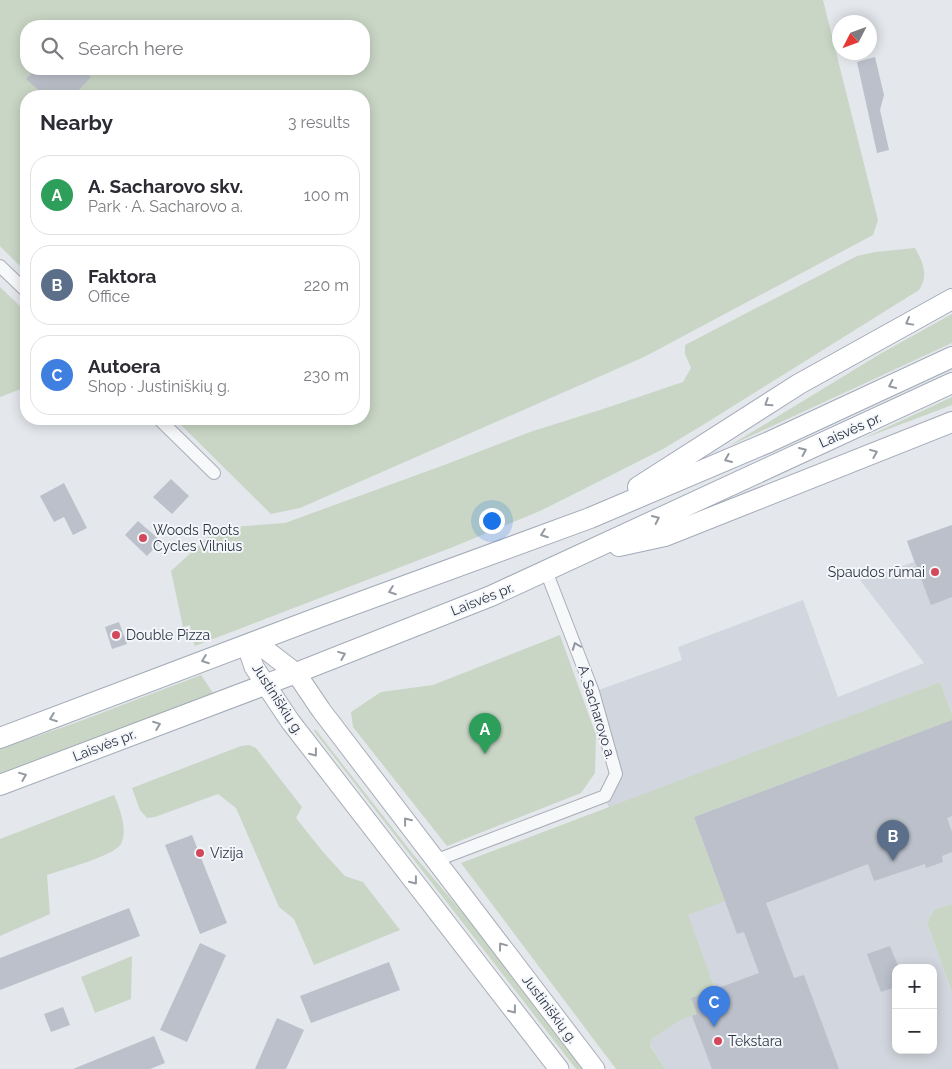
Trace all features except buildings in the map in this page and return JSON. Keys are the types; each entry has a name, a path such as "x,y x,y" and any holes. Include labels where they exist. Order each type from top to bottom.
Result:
{"main road":[{"name":"Laisvės pr.","path":"590,518 799,384 952,299"},
{"name":"Laisvės pr.","path":"0,738 590,518 769,442 952,357"},
{"name":"Laisvės pr.","path":"0,785 296,673 491,596 952,383"},
{"path":"580,555 665,536 952,422"},
{"name":"Justiniškių g.","path":"559,1069 290,722 254,667 250,654 251,643 266,650 296,673 321,710 595,1069"}],"street":[{"path":"0,266 20,285"},
{"path":"165,425 214,473"},
{"name":"A. Sacharovo a.","path":"437,860 605,796 616,774 593,692 546,572"}],"shaded area":[{"path":"952,525 952,714 940,682 609,808 605,796 616,774 593,692 682,660 678,647 803,600 838,697 924,663 860,580 914,562 907,541"},
{"path":"952,720 952,904 934,910 927,923 952,992 952,1069 665,1069 650,1044 652,1039 681,1020 696,1014 691,998 715,989 687,915 725,900 694,817"}],"green space":[{"path":"0,0 823,0 832,36 832,60 838,60 878,220 873,235 644,357 300,508 271,514 181,425 370,425 370,90 20,90 20,266 0,246"},
{"path":"915,248 924,269 924,280 919,290 663,449 540,511 453,547 195,646 190,625 183,627 171,571 218,528 285,523 530,432 683,382 691,368 685,354 685,345 857,256 875,252"},
{"path":"0,287 20,306 20,389 0,397"},
{"path":"952,314 952,343 729,446 880,354"},
{"path":"952,397 952,405 862,439"},
{"path":"560,635 596,735 595,773 581,793 447,846 353,727 351,712 381,692 433,685"},
{"path":"201,675 213,693 0,775 0,749 75,723"},
{"path":"940,682 952,714 952,720 694,817 725,901 688,915 715,989 691,998 697,1014 681,1020 652,1039 650,1045 665,1069 616,1069 461,863"},
{"path":"315,729 412,853 479,932 584,1069 576,1069 314,731"},
{"path":"249,745 256,748 302,807 296,818 323,852 345,876 363,882 400,930 314,965 294,919 279,907 236,808 218,794 155,817 147,818 140,810 132,788 241,746"},
{"path":"114,795 121,813 124,832 121,844 116,849 98,858 47,875 50,914 0,936 0,839"},
{"path":"952,904 952,992 927,923 934,910"},
{"path":"132,956 131,999 95,1013 81,977"}],"place":[{"name":"Woods Roots Cycles Vilnius","path":"143,538"},
{"name":"Spaudos rūmai","path":"935,572"},
{"name":"Double Pizza","path":"116,635"},
{"name":"A. Sacharovo skv.","path":"485,754"},
{"name":"Vizija","path":"200,853"},
{"name":"Faktora","path":"893,861"},
{"name":"Autoera","path":"714,1027"},
{"name":"Tekstara","path":"718,1041"}]}
